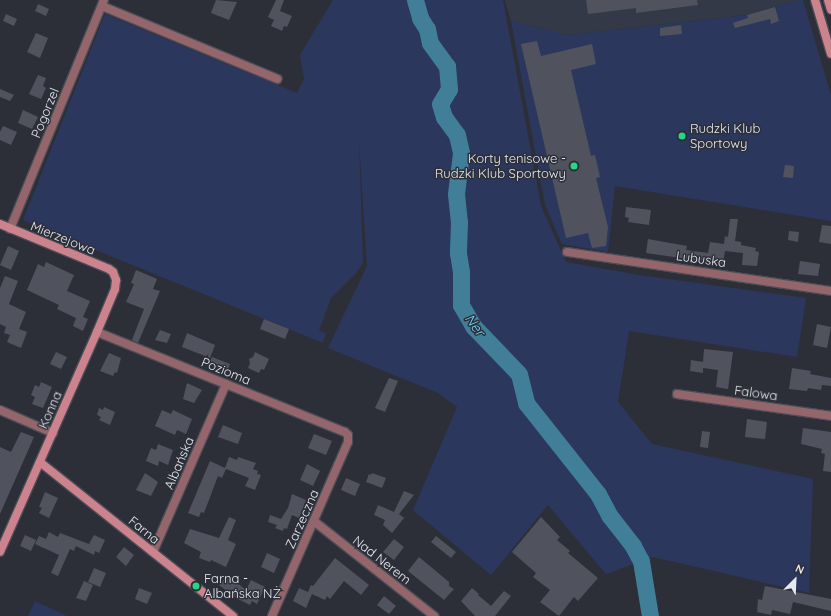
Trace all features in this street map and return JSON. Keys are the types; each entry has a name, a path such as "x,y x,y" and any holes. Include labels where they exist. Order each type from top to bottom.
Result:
{"street":[{"path":"815,0 831,52"},
{"path":"828,0 831,10"},
{"name":"Pogorzel","path":"10,228 103,3 277,79"},
{"name":"Mierzejowa","path":"0,224 103,266 109,269 116,276"},
{"name":"Lubuska","path":"567,252 831,291"},
{"name":"Konna","path":"0,552 115,290 116,276"},
{"name":"Pozioma","path":"97,332 345,432"},
{"name":"Albańska","path":"153,552 226,384"},
{"name":"Falowa","path":"677,394 831,416"},
{"path":"0,410 53,433"},
{"name":"Zarzeczna","path":"272,616 315,522 348,442 348,435 345,432"},
{"name":"Farna","path":"40,462 233,616"},
{"name":"Nad Nerem","path":"315,522 434,616"}],"shaded area":[{"path":"333,0 503,0 541,206 566,262 639,275 806,298 797,357 629,331 618,402 652,444 813,479 809,593 653,557 606,574 548,505 491,575 413,510 457,407 438,393 328,348 367,266 359,141 363,263 356,273 331,298 319,331 326,333 323,343 86,246 83,250 67,244 65,238 23,220 105,14 297,93 304,79 300,55"},
{"path":"505,0 798,0 747,15 568,35 511,21"},
{"name":"Rudzki Klub Sportowy","path":"798,0 803,0 831,95 831,221 615,186 608,252 562,244 545,205 511,21 568,35 747,15"},
{"path":"35,601 67,616 28,616"}],"building":[{"path":"216,0 237,2 229,20 211,13"},
{"path":"276,0 284,0 280,11 292,16 287,27 284,26 282,31 271,26 274,20 268,17"},
{"path":"586,0 697,0 698,5 636,13 636,8 588,14"},
{"path":"38,4 49,9 46,16 35,11"},
{"path":"775,7 779,21 771,24 770,19 735,28 733,23 748,18 747,15"},
{"path":"6,14 17,19 14,26 3,21"},
{"path":"681,25 682,34 660,36 660,28"},
{"path":"36,33 48,38 40,58 27,52"},
{"name":"Korty tenisowe - Rudzki Klub Sportowy","path":"537,41 541,56 592,44 596,64 571,70 591,156 595,155 600,177 596,178 608,227 606,246 592,248 588,233 566,238 521,44"},
{"path":"38,75 46,78 43,86 46,88 41,99 29,94"},
{"path":"0,89 14,95 10,101 0,97"},
{"path":"23,110 38,117 32,129 18,123"},
{"path":"3,126 17,132 11,145 0,140 0,132"},
{"path":"785,165 794,166 793,178 783,177"},
{"path":"626,207 651,210 649,225 628,222 629,218 625,217"},
{"path":"730,219 738,219 735,241 741,242 741,245 756,248 755,251 759,252 757,266 742,265 743,253 725,251 723,264 646,253 648,239 687,246 686,250 708,253 710,242 724,244 725,236 728,237"},
{"path":"822,225 831,226 831,244 819,242"},
{"path":"789,231 799,232 798,242 788,240"},
{"path":"8,246 19,251 11,270 0,265"},
{"path":"800,261 820,264 818,276 798,274"},
{"path":"46,262 74,275 67,291 90,301 83,317 88,319 83,331 73,326 76,318 57,309 59,305 27,290 38,264 44,267"},
{"path":"136,270 157,279 153,289 160,291 138,343 132,340 144,309 126,302 134,284 131,283"},
{"path":"5,276 18,281 9,304 26,312 19,329 27,332 21,348 7,342 10,335 4,333 6,327 0,324 0,288"},
{"path":"264,319 289,329 285,339 260,329"},
{"path":"817,324 831,327 827,348 813,345"},
{"path":"160,330 171,334 167,343 155,340"},
{"path":"187,333 215,345 210,358 182,347"},
{"path":"704,349 733,352 728,389 716,387 718,370 703,368 703,373 690,371 691,360 703,362"},
{"path":"56,352 67,357 61,369 50,364"},
{"path":"255,352 269,359 264,370 261,369 259,373 248,368 250,363 249,359 253,357"},
{"path":"109,353 121,358 117,373 115,372 113,376 100,371"},
{"path":"212,357 230,364 227,372 209,364"},
{"path":"792,368 811,371 810,374 831,378 831,386 822,385 821,390 808,388 807,391 789,389"},
{"path":"389,378 398,381 385,412 375,408"},
{"path":"41,382 52,387 43,408 32,404 35,397 31,395 35,385 39,387"},
{"path":"187,383 202,390 194,403 183,399"},
{"path":"104,407 115,412 110,425 99,420 101,417 97,415 99,408 103,410"},
{"path":"162,410 171,414 173,410 192,419 186,434 177,430 175,435 155,426"},
{"path":"747,419 767,422 765,439 745,437"},
{"path":"223,425 242,433 238,444 218,437"},
{"path":"803,428 831,432 831,472 823,471 825,454 821,453 822,449 801,444"},
{"path":"702,431 710,432 708,448 700,447"},
{"path":"21,432 34,437 0,514 0,447 11,452"},
{"path":"314,434 332,441 326,455 308,448"},
{"path":"158,444 173,450 168,465 159,461 158,466 146,461 151,448 156,450"},
{"path":"229,457 237,460 238,457 256,463 253,469 258,471 257,474 261,475 255,490 245,486 249,478 226,469 222,478 218,476 204,513 201,512 199,517 188,513 210,461 225,468"},
{"path":"307,464 320,471 313,486 300,480"},
{"path":"145,473 158,482 151,496 136,490"},
{"path":"372,473 386,478 382,488 366,482 369,474 371,475"},
{"path":"346,478 360,484 355,496 341,490"},
{"path":"404,491 414,495 399,514 404,518 392,533 383,525 385,520 374,515 378,505 394,512"},
{"path":"45,492 58,498 49,518 39,513 42,508 39,507"},
{"path":"292,494 306,500 299,518 292,515 287,529 284,528 283,531 275,528 277,525 268,522 270,515 281,519 288,508"},
{"path":"229,517 236,520 228,540 236,544 226,567 211,560 210,562 199,558 201,552 184,543 190,529 219,538"},
{"path":"541,517 560,537 557,540 570,551 568,553 598,578 578,601 574,597 559,616 540,602 550,590 533,577 536,573 512,552"},
{"path":"49,532 58,537 60,533 89,544 94,535 105,540 99,553 95,551 94,555 76,546 74,551 70,549 58,576 51,573 59,555 35,544 39,536 46,539"},
{"path":"25,535 36,540 31,551 20,546"},
{"path":"436,536 456,552 451,558 431,542"},
{"path":"394,539 404,547 394,560 383,552"},
{"path":"124,547 134,555 126,566 116,557"},
{"path":"267,553 280,559 274,573 261,567"},
{"path":"419,557 449,582 449,586 454,589 444,600 408,571"},
{"path":"335,558 369,585 361,595 344,581 330,599 327,596 325,600 312,594 306,608 293,601 299,588 308,592 311,585 313,586"},
{"path":"94,568 106,573 100,587 88,582"},
{"path":"227,575 246,590 251,580 265,587 257,604 252,601 250,605 236,598 219,585"},
{"path":"84,581 93,585 86,601 76,598"},
{"path":"765,586 831,599 831,611 793,602 790,614 772,610 771,615 757,612 758,599 762,600"},
{"path":"139,588 152,593 147,604 135,599"},
{"path":"472,588 491,606 504,591 511,596 495,616 475,616 461,601"},
{"path":"384,596 396,606 389,614 377,605"}],"waterway":[{"name":"Ner","path":"415,0 420,18 427,29 430,43 447,66 449,89 440,104 444,117 457,135 461,153 456,194 459,222 458,253 461,272 461,305 473,326 519,374 526,403 598,494 609,515 633,546 641,561 650,616"}],"place":[{"name":"Rudzki Klub Sportowy","path":"682,136"},
{"name":"Korty tenisowe - Rudzki Klub Sportowy","path":"574,166"},
{"name":"Farna - Albańska NŻ","path":"196,586"}]}
